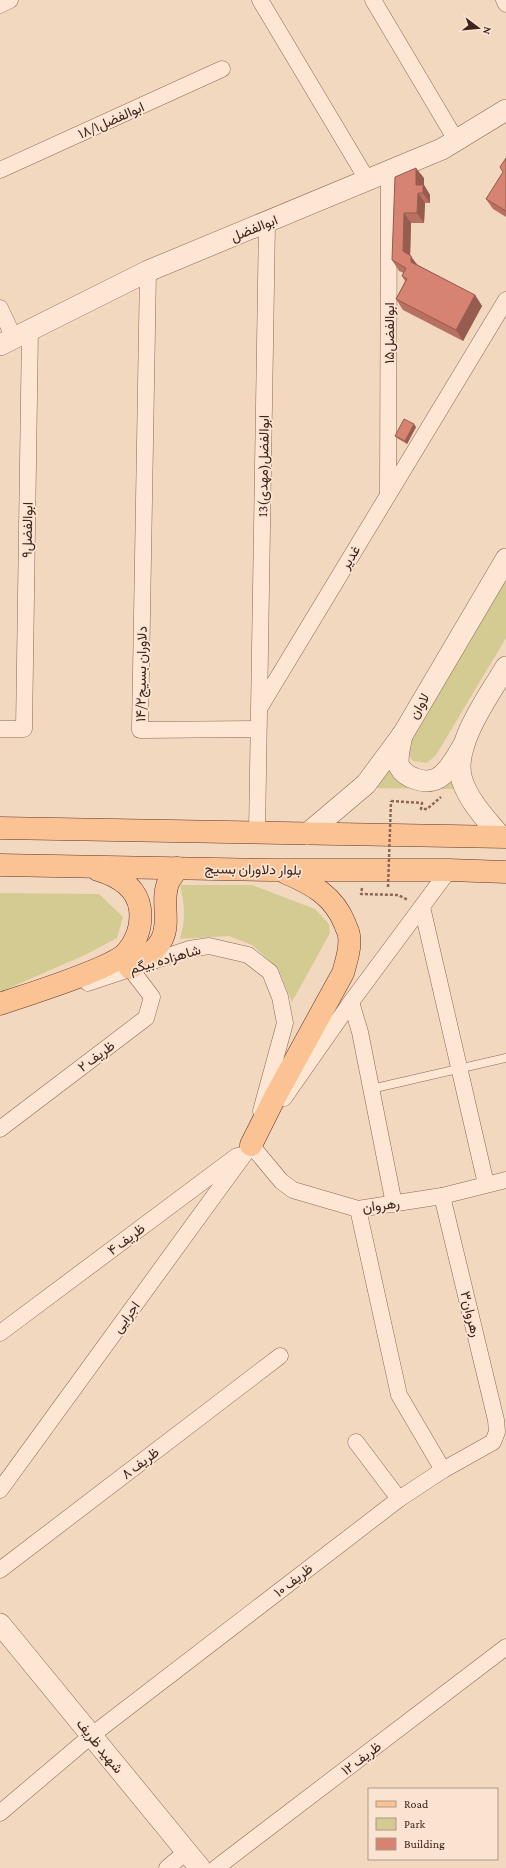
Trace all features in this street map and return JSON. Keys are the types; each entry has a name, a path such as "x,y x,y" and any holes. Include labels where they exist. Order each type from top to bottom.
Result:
{"main road":[{"path":"0,828 504,837"},
{"name":"بلوار دلاوران بسیج","path":"0,865 281,870 449,870 505,877"},
{"path":"0,1004 116,960 126,953 134,941 139,931 141,916 136,896 131,887 109,873 90,867"},
{"path":"130,968 152,951 162,939 166,925 166,895 168,882 177,868"},
{"path":"251,1145 275,1097 343,973 348,953 349,936 335,905 323,892 281,870"}],"street":[{"path":"0,5 10,0"},
{"path":"260,0 368,181"},
{"path":"373,0 456,140"},
{"path":"504,0 506,4"},
{"name":"ابوالفضل۱۸/۱","path":"0,170 222,69"},
{"name":"ابوالفضل","path":"15,337 148,272 442,149 506,110"},
{"name":"ابوالفضل۱۵","path":"388,493 389,172"},
{"name":"13ابوالفضل(مهدی)","path":"259,708 267,223"},
{"name":"۱۴/۲دلاوران بسیج","path":"148,272 140,730 258,729"},
{"name":"غدیر","path":"257,833 259,708 506,300"},
{"path":"0,308 15,337"},
{"name":"ابوالفضل۹","path":"0,729 24,729 15,337"},
{"name":"لاوان","path":"307,834 366,784 403,734 506,559"},
{"path":"504,837 476,807 462,779 461,753 475,719 506,666"},
{"path":"403,734 398,753 399,766 409,776 424,781 437,778 450,766 463,746"},
{"name":"اجرایی","path":"0,1490 251,1145 351,1002 449,870"},
{"path":"422,907 486,1184"},
{"name":"شاهزاده بیگم","path":"0,1015 130,968 189,949 209,946 248,955 270,972 280,997 285,1023 251,1145"},
{"name":"ظریف ۲","path":"0,1129 146,1018 152,997 130,968"},
{"path":"351,1002 360,1032 394,1204"},
{"name":"رهروان","path":"251,1145 281,1181 294,1190 358,1209 442,1196 506,1180"},
{"name":"ظریف ۴","path":"0,1333 251,1145"},
{"name":"رهروان۳","path":"442,1196 496,1420 497,1432"},
{"path":"358,1209 399,1395 443,1470"},
{"name":"ظریف ۸","path":"0,1570 280,1356"},
{"name":"ظریف ۱۰","path":"0,1813 92,1735 399,1499 443,1470 493,1442 497,1432"},
{"path":"356,1442 399,1499"},
{"name":"شهید ظریف","path":"3,1633 92,1735 200,1868"},
{"name":"ظریف ۱۲","path":"216,1868 506,1647"},
{"path":"166,1868 186,1852"}],"lane":[{"path":"371,1089 506,1058"}],"path":[{"path":"382,887 388,887 391,801 422,803 421,808 427,809"},
{"path":"368,888 362,888 361,894 398,895"}],"green space":[{"path":"506,571 506,638 436,755 427,763 413,761 406,752 409,737"},
{"path":"389,764 394,773 449,773 461,789 370,788"},
{"path":"180,885 252,885 315,909 329,924 330,933 292,1002 278,968 252,945 229,936 180,939 184,912"},
{"path":"0,893 99,894 123,917 117,938 85,955 0,992"}],"building":[{"path":"506,158 506,211 486,199 503,172 500,167"},
{"path":"416,168 416,185 423,185 423,193 418,193 417,213 404,213 403,251 411,256 411,262 475,295 456,330 396,299 407,279 402,276 406,268 392,260 395,177"},
{"path":"404,419 414,424 405,441 395,436"}]}
